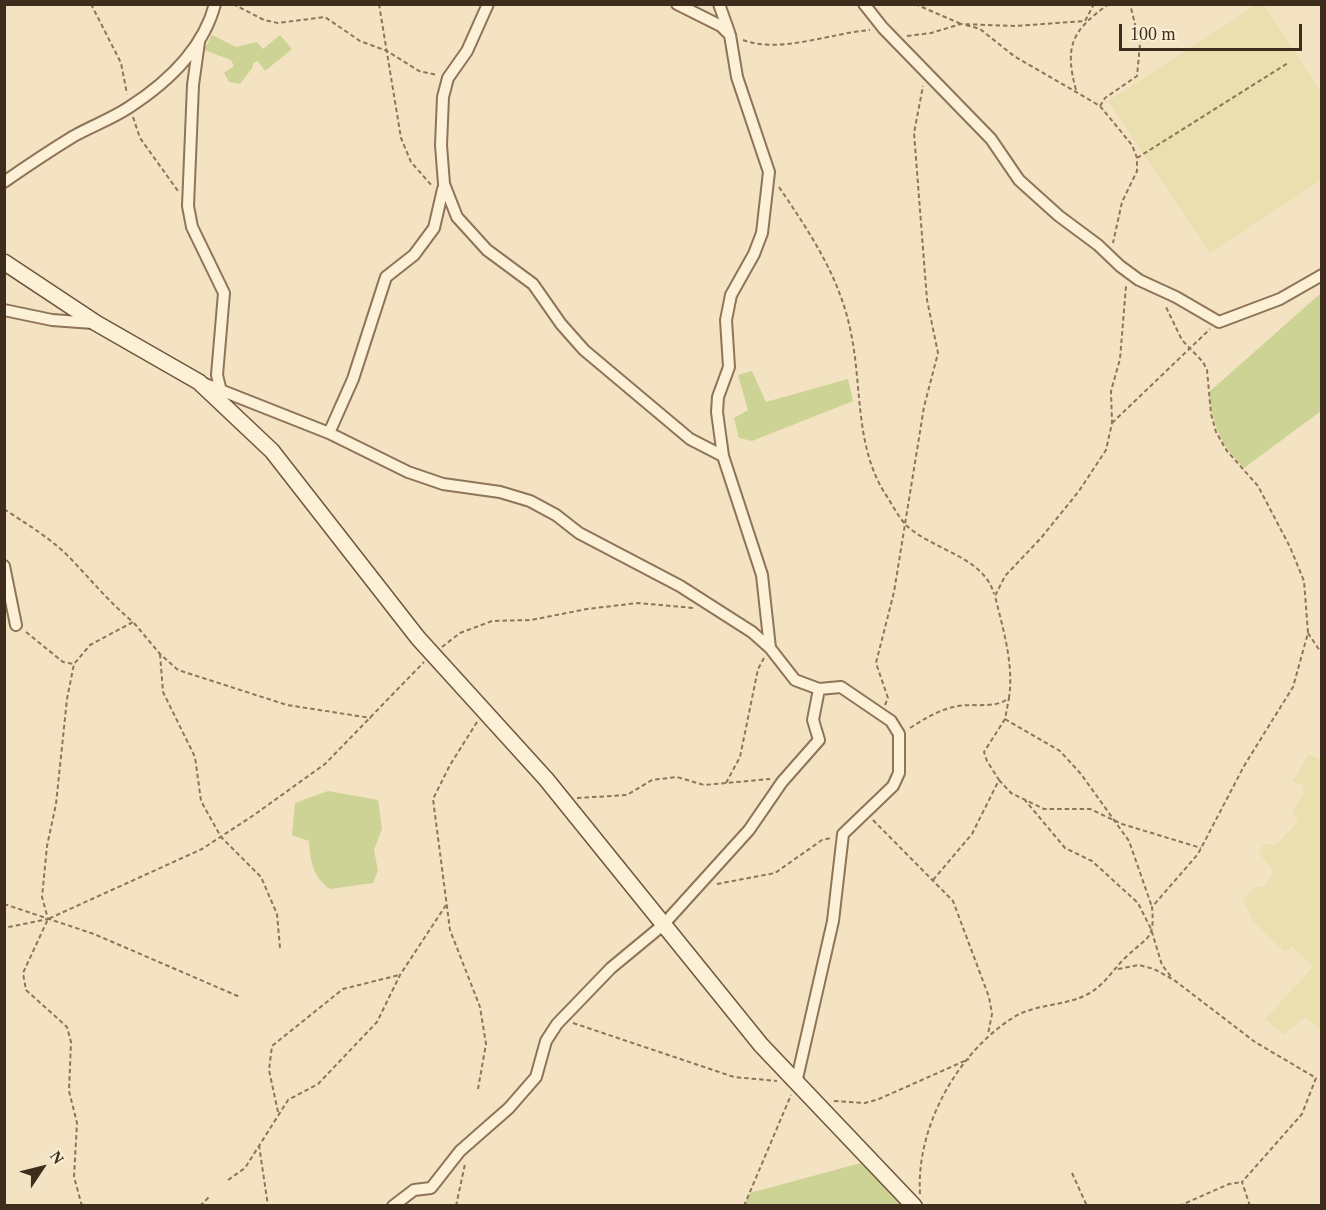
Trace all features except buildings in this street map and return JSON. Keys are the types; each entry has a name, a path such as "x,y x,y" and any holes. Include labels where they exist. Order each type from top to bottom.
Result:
{"street":[{"path":"4,182 75,136 129,107 190,57 215,4"},
{"path":"329,433 353,379 386,277 414,255 434,228 444,184 441,133 443,97 448,78 466,51 488,4"},
{"path":"677,4 721,26 729,35"},
{"path":"719,4 729,35 737,77 768,172 762,233 754,254 731,295 726,320 729,367 718,397 717,412 723,456 762,575 770,648"},
{"path":"864,4 883,28 991,139 1019,180 1059,216 1111,255 1120,266 1139,280 1156,286 1219,322 1280,299 1322,275"},
{"path":"199,42 192,85 188,206 192,226 224,293 217,375 220,391 230,410"},
{"path":"444,184 457,217 470,234 533,284 561,324 584,350 690,439 723,456"},
{"path":"4,262 96,323 199,382 329,433 408,472 443,484 500,492 530,501 556,515 579,532 680,586 752,632 770,648 795,680 819,688 841,687 883,714 899,734 899,773 894,786 843,834 833,921 796,1083"},
{"path":"4,310 52,320 96,323"},
{"path":"199,382 272,452 432,655 562,798 760,1045 917,1202"},
{"path":"4,566 16,625"},
{"path":"393,1206 414,1190 431,1188 460,1151 508,1108 536,1077 546,1041 563,1019 611,968 663,925 693,889 749,830 786,777 819,740 813,720 819,688"}],"path":[{"path":"233,4 264,20 278,23 325,17 360,40 387,51 419,71 448,78"},
{"path":"380,4 399,126 411,162 442,198"},
{"path":"915,4 961,24 980,29 1014,56 1077,90 1100,106 1132,145 1137,158 1137,171 1122,202 1111,255"},
{"path":"1077,90 1069,56 1094,4"},
{"path":"729,35 749,42 793,44 827,35 883,28 902,36 931,33 961,24 1015,26 1085,21 1109,4"},
{"path":"1100,106 1105,98 1137,76 1140,44 1130,4"},
{"path":"1137,158 1288,63"},
{"path":"883,714 888,698 876,663 894,592 924,407 938,353 927,300 914,133 926,72"},
{"path":"768,172 831,268 843,299 859,375 861,418 868,459 883,490 906,525 975,566 992,584 1006,639 1011,685 1005,719 984,752 999,780 1011,793 1044,809 1090,809 1117,821 1201,848"},
{"path":"995,596 1005,576 1041,538 1095,468 1106,450 1112,423 1111,391 1120,359 1126,298 1126,283 1120,266"},
{"path":"1152,907 1201,848 1244,766 1293,687 1308,633 1304,581 1290,548 1258,486 1227,451 1216,432 1211,414 1207,370 1182,340 1156,286"},
{"path":"1112,423 1219,322"},
{"path":"4,509 43,534 72,560 97,590 133,622 160,654 178,670 286,705 371,718"},
{"path":"4,928 48,919 202,849 221,837 325,764 432,655 460,633 492,621 531,620 587,609 638,603 691,609 712,606"},
{"path":"82,1206 74,1177 77,1124 69,1092 71,1042 67,1027 26,990 23,972 48,919 42,897 47,846 56,804 67,699 74,664 90,645 133,622"},
{"path":"16,625 63,662 74,664"},
{"path":"1308,633 1322,654"},
{"path":"726,783 740,757 758,669 770,648"},
{"path":"160,654 163,692 195,757 201,801 221,837 261,877 278,914 280,948"},
{"path":"899,734 932,714 955,706 1002,703 1009,698"},
{"path":"477,1089 486,1044 480,1007 458,958 450,930 433,799 450,765 484,711"},
{"path":"917,1202 924,1137 947,1091 988,1035 1028,1010 1090,993 1118,969 1127,956 1143,945 1152,929 1152,907 1129,841 1117,821 1060,751 1005,719"},
{"path":"562,798 627,795 652,780 677,777 704,785 786,777"},
{"path":"933,880 972,834 999,780"},
{"path":"1024,799 1065,848 1092,861 1130,894 1147,917 1162,965 1174,980"},
{"path":"867,813 953,901 958,922 979,969 992,1014 988,1035"},
{"path":"693,889 776,873 822,840 843,834"},
{"path":"4,904 94,933 240,997"},
{"path":"228,1180 245,1168 278,1112 288,1100 318,1084 377,1022 400,975 447,904"},
{"path":"1118,969 1139,965 1154,969 1174,980 1254,1042 1284,1057 1322,1083"},
{"path":"278,1112 269,1070 272,1046 344,989 400,975"},
{"path":"563,1019 734,1077 796,1083 744,1206"},
{"path":"848,1101 865,1103 879,1099 969,1059"},
{"path":"1179,1206 1229,1184 1242,1182 1302,1114 1316,1078"},
{"path":"456,1206 470,1143"},
{"path":"259,1145 268,1206"},
{"path":"1072,1173 1087,1206"},
{"path":"1242,1182 1250,1206"},
{"path":"200,1206 208,1197"}],"shaded area":[{"path":"1256,5 1264,5 1321,92 1321,180 1210,253 1108,101"},
{"path":"1309,754 1322,761 1321,1031 1305,1017 1283,1035 1265,1019 1313,967 1292,946 1285,952 1253,921 1243,899 1256,887 1264,887 1274,872 1259,853 1264,844 1276,845 1298,822 1293,812 1304,793 1302,784 1292,782"}],"green space":[{"path":"212,35 236,47 257,42 263,49 280,35 292,49 265,71 258,61 253,63 253,67 240,84 229,82 224,73 234,66 231,60 204,50"},
{"path":"1321,293 1321,411 1244,468 1229,451 1219,434 1212,415 1209,392"},
{"path":"752,371 766,402 848,379 853,401 752,441 739,438 734,418 748,410 738,375"},
{"path":"328,791 378,800 382,829 374,850 378,871 373,883 330,889 316,874 310,855 309,841 292,835 295,803"},
{"path":"861,1163 906,1205 744,1206 750,1193"}]}
